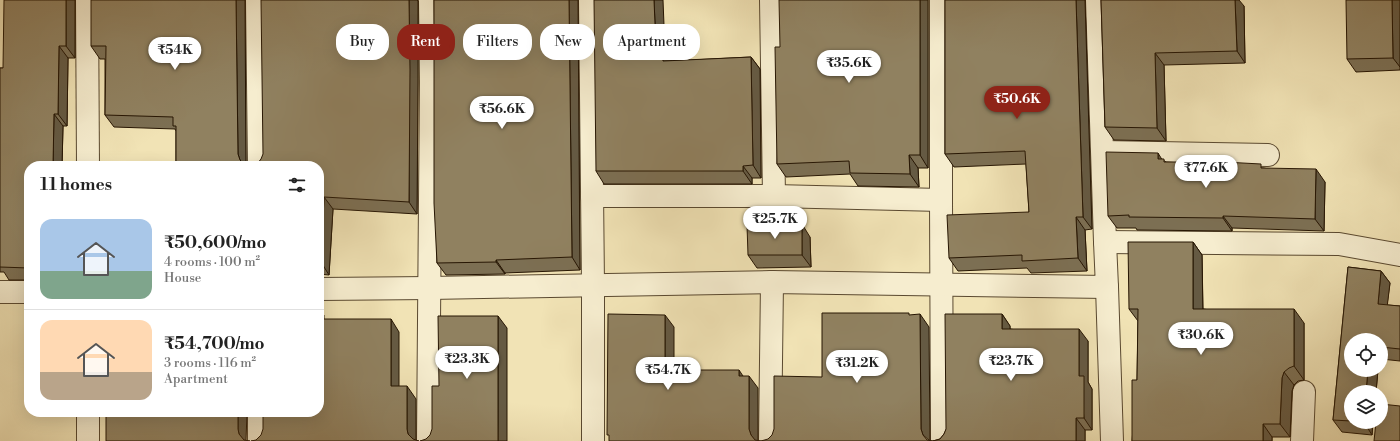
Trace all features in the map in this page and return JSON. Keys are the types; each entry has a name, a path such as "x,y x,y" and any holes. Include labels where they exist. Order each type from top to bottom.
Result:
{"street":[{"path":"88,0 88,161"},
{"path":"257,0 258,161"},
{"path":"428,441 431,82 430,0"},
{"path":"590,0 593,285 592,441"},
{"path":"771,0 774,196"},
{"path":"940,0 942,441"},
{"path":"1097,0 1112,441"},
{"path":"1103,152 1268,155"},
{"path":"592,196 774,196 941,200"},
{"path":"1105,242 1339,244 1400,255"},
{"path":"324,289 772,282 1107,287"},
{"path":"770,441 772,282"},
{"path":"0,292 24,292"},
{"path":"1302,441 1304,392"},
{"path":"88,417 88,441"},
{"path":"259,417 259,441"}],"building":[{"path":"4,0 66,0 66,46 59,46 58,114 54,114 53,161 24,161 24,268 0,267 0,68 3,68"},
{"path":"91,0 236,0 238,154 241,161 176,161 176,126 173,126 173,117 105,115 106,46 91,46"},
{"path":"261,0 409,0 409,24 397,24 397,60 410,60 409,202 324,197 324,161 259,161 263,154"},
{"path":"434,0 569,0 569,24 540,24 540,60 570,60 572,257 496,260 496,262 437,263 434,203 434,60 455,60 455,24 434,24"},
{"path":"594,0 654,0 655,24 603,24 603,60 663,61 751,57 753,165 743,166 743,171 596,171"},
{"path":"779,0 920,0 920,155 909,155 910,174 850,173 849,161 777,164 775,47 780,47"},
{"path":"945,0 1076,0 1083,217 1076,217 1078,258 1022,261 1022,255 949,258 947,215 1029,212 1025,151 945,154"},
{"path":"1101,0 1235,0 1237,51 1155,53 1157,128 1105,127"},
{"path":"1346,0 1392,0 1393,58 1347,59"},
{"path":"1106,152 1158,153 1158,159 1164,159 1164,162 1224,162 1261,164 1261,168 1316,169 1315,219 1223,216 1223,218 1129,217 1129,215 1108,216"},
{"path":"802,224 802,255 748,255 747,225"},
{"path":"1128,242 1193,242 1193,309 1294,309 1294,366 1284,372 1282,378 1280,424 1263,424 1263,441 1132,441 1132,380 1137,380 1138,309 1129,309"},
{"path":"1348,267 1381,271 1378,304 1400,306 1400,349 1388,348 1388,333 1344,333 1344,377 1367,377 1367,385 1344,385 1344,421 1333,420"},
{"path":"822,313 920,314 921,429 927,440 933,441 761,441 768,439 772,435 774,429 774,376 822,377"},
{"path":"608,314 665,315 665,370 739,370 739,376 749,376 749,429 755,440 761,441 609,441 609,435 607,435"},
{"path":"945,314 1002,314 1002,329 1079,329 1079,376 1084,376 1084,418 1076,418 1076,441 933,441 940,439 946,429"},
{"path":"438,316 498,316 498,441 420,441 426,439 430,435 432,429 432,386 439,386"},
{"path":"324,319 391,319 391,386 407,386 408,434 413,439 419,441 251,441 256,440 261,435 263,429 263,417 324,417"},
{"path":"1388,405 1400,406 1400,441 1374,441 1375,429 1388,429"},
{"path":"106,417 238,417 239,434 244,440 250,441 106,441"}]}
